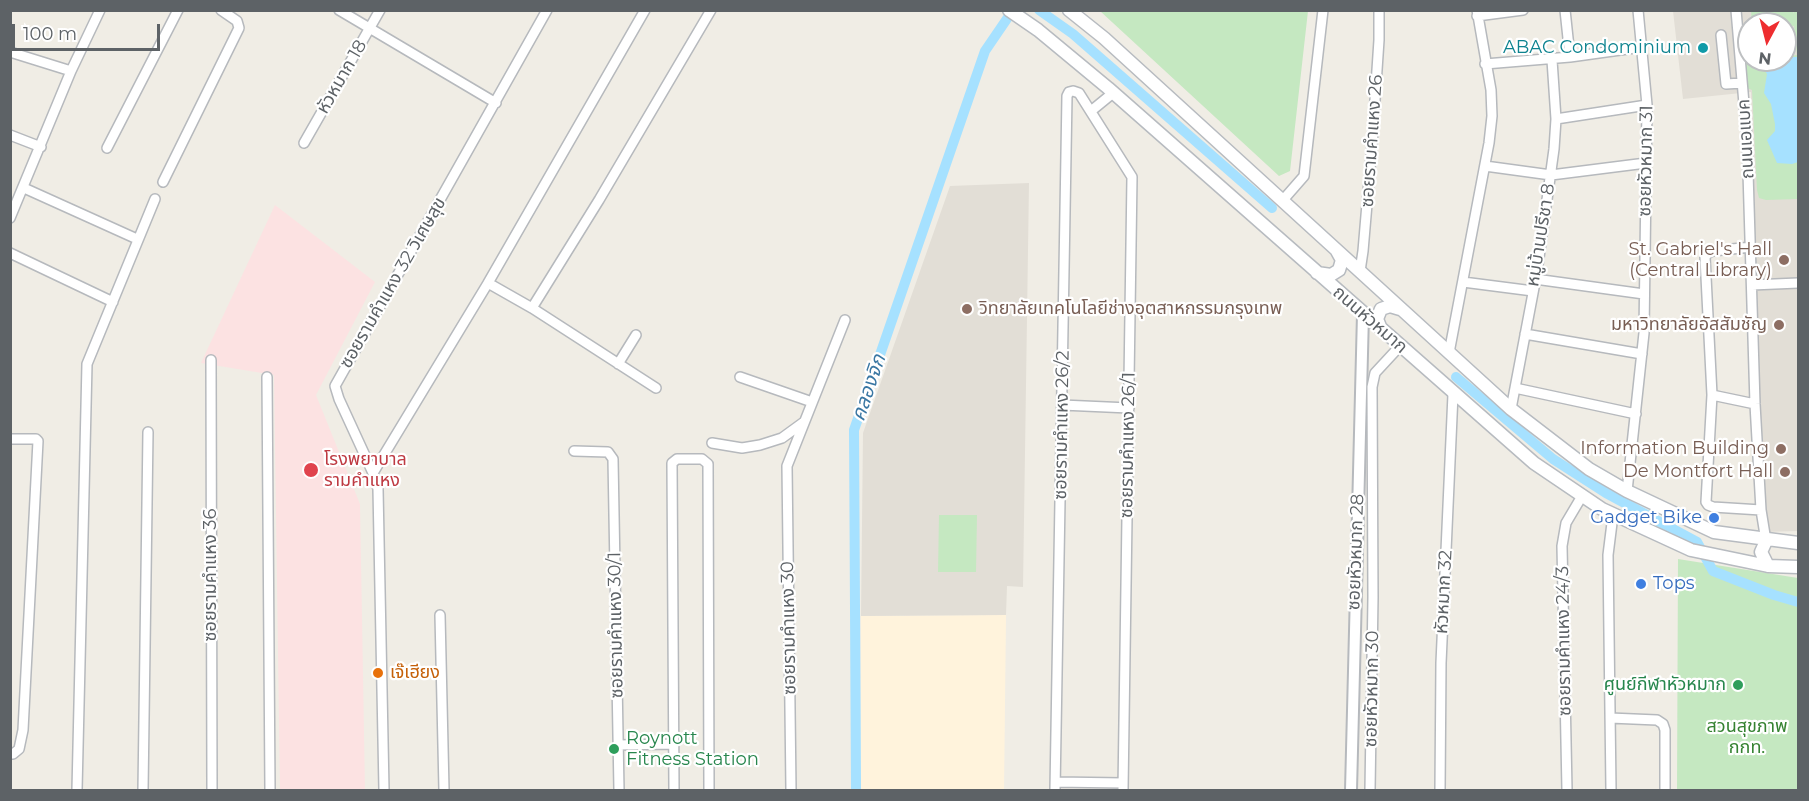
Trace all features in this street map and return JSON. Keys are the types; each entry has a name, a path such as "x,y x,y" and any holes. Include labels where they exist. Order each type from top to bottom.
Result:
{"main road":[{"name":"ถนนหัวหมาก","path":"1009,10 1053,42 1113,93 1534,463 1613,515 1691,550 1767,566 1798,567"},
{"name":"ถนนหัวหมาก","path":"1069,10 1104,38 1511,409 1589,469 1627,491 1714,532 1766,541 1798,543"},
{"path":"1316,272 1330,275 1340,270 1342,260 1337,250"},
{"path":"1382,330 1377,319 1381,309 1390,306 1402,310"},
{"path":"1717,556 1727,555 1733,547 1734,543 1725,534"},
{"path":"1766,541 1761,552 1767,566"}],"street":[{"path":"10,218 71,71 100,10"},
{"path":"108,148 178,10"},
{"path":"163,182 239,28 237,21 221,10"},
{"path":"339,10 495,103 548,10"},
{"name":"หัวหมาก 18","path":"304,143 380,10"},
{"path":"374,473 488,283 645,10"},
{"path":"532,308 599,200 711,10"},
{"path":"1283,200 1304,176 1323,10"},
{"name":"ซอยรามคำแหง 26","path":"1360,271 1364,251 1372,145 1379,10"},
{"path":"1449,353 1485,166 1492,116 1491,90 1477,13 1523,10"},
{"path":"1565,10 1570,57"},
{"name":"ซอยหัวหมาก 31","path":"1627,491 1642,354 1644,294 1647,105 1638,10"},
{"name":"ถนนเอแบค","path":"1736,10 1747,139 1755,404 1761,510 1766,541"},
{"path":"1721,35 1726,84 1742,83"},
{"path":"1485,64 1552,60 1642,47"},
{"path":"10,52 71,71"},
{"name":"หมู่บ้านปรีชา 8","path":"1511,409 1551,176 1556,119 1552,60"},
{"name":"ซอยรามคำแหง 26/2","path":"1055,786 1069,92 1079,93 1091,111"},
{"path":"1091,111 1113,93"},
{"name":"ซอยรามคำแหง 32 วิเศษสุข","path":"384,790 378,489 374,473 339,399 336,382 495,103"},
{"path":"1556,119 1647,105"},
{"name":"ซอยรามคำแหง 26/1","path":"1091,111 1132,177 1123,787"},
{"path":"10,135 41,147"},
{"path":"1485,166 1551,176 1646,163"},
{"path":"24,188 137,239"},
{"path":"77,790 87,364 155,199"},
{"path":"1750,248 1713,251 1705,257 1712,395 1706,502 1713,507 1761,510"},
{"path":"10,253 113,302"},
{"path":"1535,279 1644,294"},
{"path":"1463,282 1533,291"},
{"path":"488,283 532,308 656,388"},
{"path":"1752,285 1798,283"},
{"name":"ซอยหัวหมาก 28","path":"1351,790 1363,314"},
{"path":"712,443 742,448 782,438 804,422 845,320"},
{"path":"1525,334 1642,354"},
{"path":"618,364 636,335"},
{"name":"ซอยหัวหมาก 30","path":"1370,790 1373,608 1372,387 1375,373 1400,346"},
{"name":"ซอยรามคำแหง 36","path":"211,360 212,790"},
{"path":"267,377 270,790"},
{"path":"740,377 812,402"},
{"path":"1515,388 1636,414"},
{"name":"หัวหมาก 32","path":"1440,790 1441,663 1453,394"},
{"path":"1712,395 1755,404"},
{"path":"1062,405 1129,408"},
{"name":"ซอยรามคำแหง 30","path":"791,790 787,466 804,422"},
{"path":"143,790 148,432"},
{"path":"10,439 36,439 38,441 23,730 19,748 14,754 10,754"},
{"name":"ซอยรามคำแหง 30/1","path":"574,451 608,452 613,459 619,790"},
{"path":"674,790 672,463 677,459 702,459 708,464 709,790"},
{"name":"ซอยรามคำแหง 24/3","path":"1567,790 1562,546 1566,523 1582,496"},
{"path":"1611,790 1608,555 1613,515"},
{"path":"440,615 444,790"},
{"path":"1610,718 1657,720 1663,724 1665,730 1665,790"},
{"path":"618,745 672,744"},
{"path":"1055,786 1123,787"}],"shaded area":[{"name":"มหาวิทยาลัยอัสสัมชัญ","path":"1673,11 1798,11 1798,531 1764,532 1751,92 1683,99"},
{"name":"วิทยาลัยเทคโนโลยีช่างอุตสาหกรรมกรุงเทพ","path":"1029,183 1023,587 1007,586 1006,615 861,616 863,433 950,186"},
{"name":"โรงพยาบาล รามคำแหง","path":"275,205 375,282 316,395 360,504 365,790 280,790 274,375 201,363"},
{"path":"1006,615 1004,790 861,790 861,616"}],"green space":[{"path":"1100,11 1308,11 1290,171 1279,176"},
{"path":"1751,11 1793,12 1751,12"},
{"path":"1794,11 1798,11 1798,199 1766,200 1759,198 1752,90 1747,88 1745,72 1797,72 1797,12"},
{"path":"939,515 977,515 976,572 938,572"},
{"name":"ศูนย์กีฬาหัวหมาก","path":"1678,559 1798,578 1798,790 1677,790"}],"water":[{"path":"1797,57 1798,162 1792,164 1777,163 1767,140 1775,131 1775,124 1771,104 1764,93 1766,72 1797,72"}],"waterway":[{"name":"คลองจิก","path":"856,790 854,430 985,51 1013,10"},
{"path":"1039,10 1073,34 1272,208"},
{"path":"1456,377 1553,459 1606,493 1697,542 1713,571 1798,602"}],"place":[{"name":"ABAC Condominium","path":"1703,48"},
{"name":"St. Gabriel's Hall (Central Library)","path":"1784,260"},
{"name":"วิทยาลัยเทคโนโลยีช่างอุตสาหกรรมกรุงเทพ","path":"967,309"},
{"name":"มหาวิทยาลัยอัสสัมชัญ","path":"1779,325"},
{"name":"Information Building","path":"1781,449"},
{"name":"โรงพยาบาล รามคำแหง","path":"311,470"},
{"name":"De Montfort Hall","path":"1785,472"},
{"name":"Gadget Bike","path":"1714,518"},
{"name":"Tops","path":"1641,584"},
{"name":"เจ๊เฮียง","path":"378,673"},
{"name":"ศูนย์กีฬาหัวหมาก","path":"1738,685"},
{"name":"Roynott Fitness Station","path":"614,749"}],"park label":[{"name":"สวนสุขภาพ กกท.","path":"1747,737"}]}
